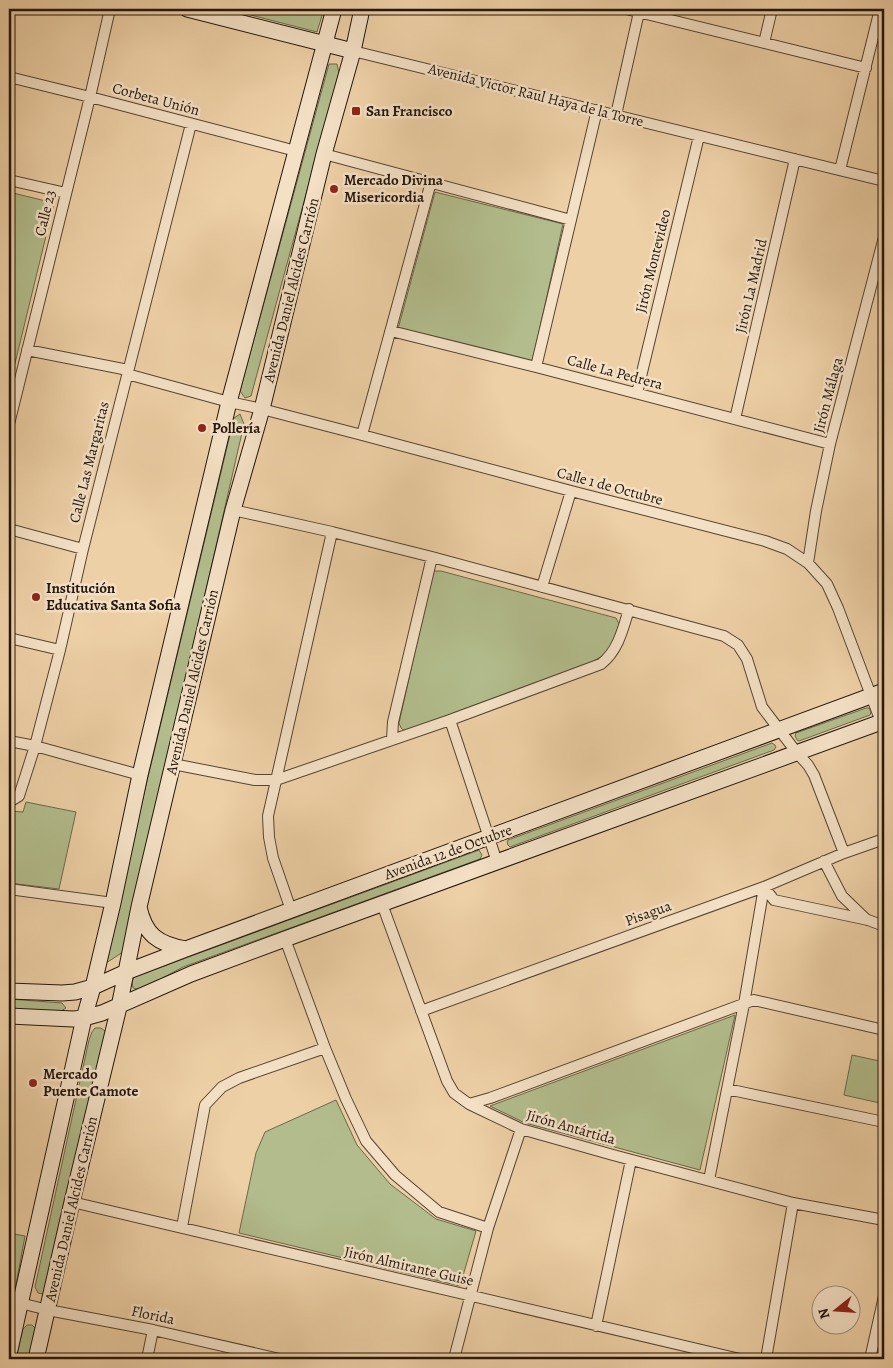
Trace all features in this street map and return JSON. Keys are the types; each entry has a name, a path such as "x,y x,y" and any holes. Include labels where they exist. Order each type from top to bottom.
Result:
{"street":[{"name":"Calle 23","path":"9,424 110,9"},
{"name":"Avenida Victor Raul Haya de la Torre","path":"193,9 324,44 884,181"},
{"name":"Avenida Daniel Alcides Carrión","path":"10,1346 140,775 229,402 334,9"},
{"name":"Avenida Daniel Alcides Carrión","path":"36,1359 119,1006 139,907 233,510 262,408 324,154 353,51 362,9"},
{"path":"626,9 866,68"},
{"path":"764,43 772,9"},
{"path":"840,170 880,9"},
{"path":"616,115 639,12"},
{"name":"Corbeta Unión","path":"9,77 296,152"},
{"path":"536,367 597,110"},
{"name":"Calle Las Margaritas","path":"9,802 19,796 35,746 190,124"},
{"name":"Jirón Montevideo","path":"637,393 699,136"},
{"path":"324,154 571,220"},
{"name":"Jirón La Madrid","path":"735,419 795,159"},
{"path":"9,180 66,193"},
{"path":"362,435 431,182"},
{"name":"Jirón Málaga","path":"808,563 816,511 830,444 884,237"},
{"path":"873,284 884,286"},
{"name":"Calle La Pedrera","path":"391,331 830,444"},
{"name":"Calle 1 de Octubre","path":"27,350 128,372 229,402 262,408 570,491 765,541 787,549 808,563 827,584 878,694 883,721"},
{"path":"542,587 570,491"},
{"path":"233,510 432,557 724,636 738,644 746,659 762,707 814,775 844,853"},
{"path":"9,529 83,549"},
{"path":"291,910 273,858 268,816 332,532"},
{"path":"392,739 393,722 432,557"},
{"path":"173,764 255,780 276,780 450,720 601,664 609,658 620,638 629,609"},
{"path":"9,638 60,650"},
{"name":"Avenida 12 de Octubre","path":"9,991 62,993 93,987 186,949 878,694"},
{"path":"450,720 497,862"},
{"name":"Avenida 12 de Octubre","path":"9,1016 73,1019 102,1013 171,982 285,939 883,721"},
{"path":"9,741 35,746 140,775"},
{"name":"Pisagua","path":"421,1011 764,887 844,853 884,839"},
{"path":"824,861 842,896 868,920"},
{"path":"764,887 774,900 868,920 884,926"},
{"path":"709,1180 744,1004 764,887"},
{"path":"9,889 112,903"},
{"name":"Jirón Antártida","path":"382,904 446,1081 454,1093 469,1104 521,1129 631,1160 793,1203 884,1220"},
{"path":"139,907 142,920 149,932 159,941 186,949"},
{"path":"285,939 324,1048 366,1141 395,1176 438,1212 488,1228"},
{"path":"469,1104 490,1098 754,1000 884,1030"},
{"path":"182,1227 206,1105 222,1087 239,1078 324,1048"},
{"path":"727,1089 884,1122"},
{"path":"454,1359 488,1228 521,1129"},
{"path":"596,1326 631,1160"},
{"name":"Jirón Almirante Guise","path":"72,1202 740,1359"},
{"path":"766,1359 793,1203"},
{"path":"870,1359 884,1296"},
{"name":"Florida","path":"20,1303 153,1330 280,1359"},
{"path":"147,1359 153,1330"}],"green space":[{"path":"227,9 324,9 317,32"},
{"path":"329,64 337,64 339,73 251,396 245,398 240,391"},
{"path":"9,192 54,203 9,388"},
{"path":"435,192 563,224 532,363 398,329"},
{"path":"240,414 244,424 123,952 103,965 234,418"},
{"path":"433,571 441,571 616,618 619,624 613,644 602,656 592,662 405,731 399,723"},
{"path":"869,708 870,715 799,741 795,736 796,733"},
{"path":"772,743 776,747 774,750 510,847 508,845 508,840"},
{"path":"26,802 76,812 59,889 9,883 9,811 23,812"},
{"path":"479,850 482,855 480,859 183,967 140,990 133,988 132,982 134,977"},
{"path":"9,999 62,1003 66,1008 61,1011 9,1010"},
{"path":"735,1015 700,1170 525,1123 490,1106"},
{"path":"95,1028 101,1028 105,1031 105,1040 46,1290 43,1294 38,1293 35,1287 89,1040"},
{"path":"852,1055 884,1062 884,1104 844,1095"},
{"path":"336,1100 357,1145 390,1184 436,1219 476,1231 460,1286 239,1233 256,1153 265,1132"},
{"path":"9,1233 25,1236 9,1322"},
{"path":"27,1325 32,1325 36,1329 30,1359 16,1359 23,1329"}],"place":[{"name":"San Francisco","path":"356,111"},
{"name":"Mercado Divina Misericordia","path":"334,189"},
{"name":"Pollería","path":"202,428"},
{"name":"Institución Educativa Santa Sofia","path":"36,597"},
{"name":"Mercado Puente Camote","path":"33,1083"}]}
